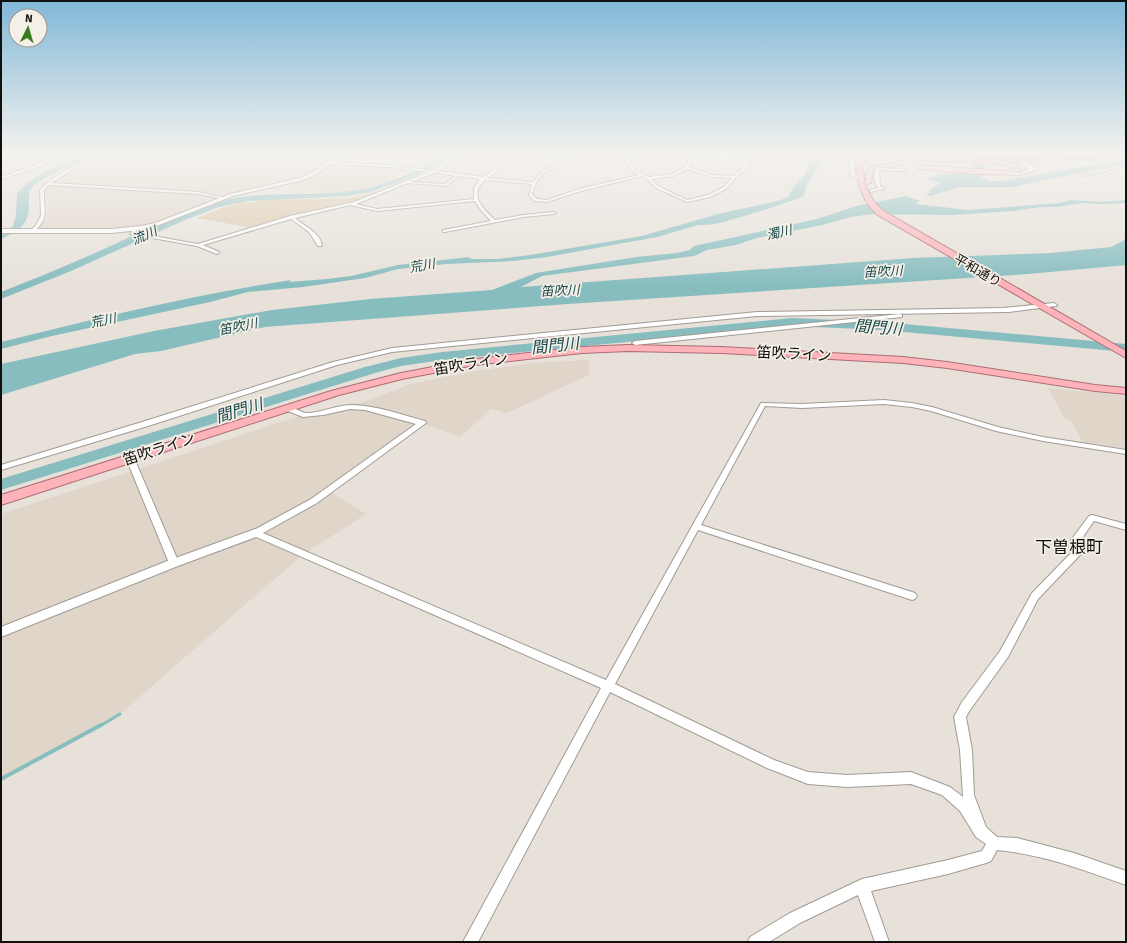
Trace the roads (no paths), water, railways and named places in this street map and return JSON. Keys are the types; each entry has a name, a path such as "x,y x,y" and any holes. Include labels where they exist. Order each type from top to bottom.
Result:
{"highway":[{"name":"平和通り","path":"871,197 879,212 916,231 1045,304 1122,350"},
{"name":"平和通り","path":"1045,304 1104,343 1122,350"},
{"name":"笛吹ライン","path":"1,500 335,393 401,376 462,364 517,356 606,348 721,350 878,358 947,364 1095,388 1126,391"},
{"path":"1002,373 1126,386"}],"street":[{"path":"31,232 43,218 45,213 42,197"},
{"path":"219,197 223,198"},
{"path":"135,233 227,197"},
{"path":"198,245 325,208 351,204 370,197"},
{"path":"476,197 480,208 494,221"},
{"path":"532,197 543,202 560,197"},
{"path":"678,197 688,202 703,197"},
{"path":"351,204 377,210 476,200"},
{"path":"445,231 494,221 554,213"},
{"path":"292,217 296,222 303,225 316,236 320,245"},
{"path":"2,231 111,231 135,233 147,238 198,245 217,253"},
{"path":"635,343 861,320 1009,310 1045,304"},
{"path":"1,468 335,363 392,350 757,314 1009,310"},
{"path":"470,942 608,686 763,404 802,406 884,402 912,405 932,409 996,429 1043,439 1126,452"},
{"path":"1,632 174,563 255,533 314,501 422,423 365,408 350,407 323,413 302,415 288,408"},
{"path":"130,458 174,563"},
{"path":"981,832 968,795 966,750 960,717 966,706 1004,654 1035,596 1076,553 1073,544 1092,518 1126,527"},
{"path":"696,526 912,596"},
{"path":"255,533 608,686 771,764 808,778 847,781 911,778 946,791 964,807 981,832 994,843 1017,845 1074,860 1126,878"},
{"path":"756,942 795,918 862,886 948,867 986,856 994,843"},
{"path":"862,886 882,942"}],"water":[{"path":"17,197 29,197 28,213 24,223 12,234 1,239 1,234 13,226 16,216"},
{"name":"荒川","path":"788,197 801,197 721,222 710,225 698,225 657,237 547,257 513,261 446,264 398,269 365,278 303,287 248,292 1,349 1,342 73,324 254,286 291,280 289,282 351,276 398,265 469,257 473,259 498,259 530,255 642,236 718,214 778,201"},
{"path":"901,197 909,197 920,201 915,204 968,210 1060,203 1071,200 1103,202 1126,200 1126,203 1083,203 1057,207 1041,207 1013,211 954,215 872,214 851,217 822,225 757,238 736,245 707,250 694,256 542,276 521,287 913,258 1051,253 1111,247 1126,239 1126,265 1028,274 568,304 265,327 161,351 135,354 1,395 1,364 154,331 272,310 370,299 492,290 536,273 636,257 677,253 690,250 694,246 817,219 856,206"}],"waterway":[{"name":"流川","path":"1,296 205,209 232,201 264,197"},
{"name":"間門川","path":"1,485 370,370 401,362 442,356 792,322 882,326 1126,348"},
{"path":"100,726 120,714"},
{"path":"1,779 101,725"}],"district":[{"name":"下曽根町","path":"1069,547"}],"water label":[{"name":"濁川","path":"779,232"},
{"name":"笛吹川","path":"883,271"},
{"name":"笛吹川","path":"560,290"},
{"name":"笛吹川","path":"238,326"}]}
